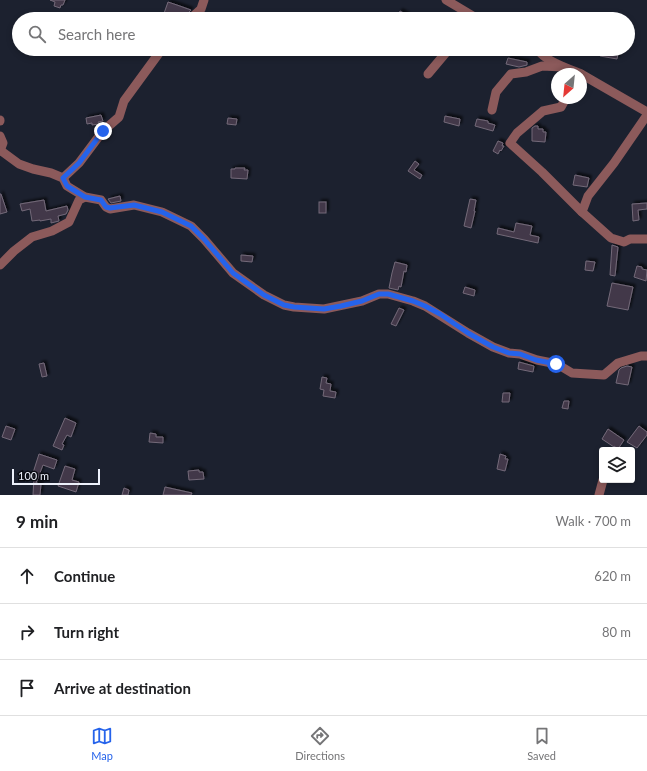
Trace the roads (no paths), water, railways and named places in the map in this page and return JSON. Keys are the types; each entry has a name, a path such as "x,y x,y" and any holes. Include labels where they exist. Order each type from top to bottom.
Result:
{"street":[{"path":"197,12 204,0"},
{"path":"446,0 465,12"},
{"path":"63,178 79,163 103,131 119,117 124,101 157,56"},
{"path":"428,74 443,56"},
{"path":"544,56 564,67"},
{"path":"492,110 496,92 511,74 526,72 542,66 564,67"},
{"path":"582,212 588,196 614,163 647,114 587,78"},
{"path":"563,104 561,107 543,111 517,134 510,143 611,238 624,242 630,239 647,239"},
{"path":"0,136 3,143 0,150 19,164 63,178 67,186 85,197 101,200 106,207 110,208 134,205 162,212 191,226 233,273 264,295 284,305 324,309 362,301 379,294 393,295 425,306 493,347 509,353 520,354 536,360 556,364 572,373 604,374 618,363 641,356 647,356"},
{"path":"0,265 14,251 32,237 52,231 69,222 79,200 85,197"},
{"path":"599,495 602,483"}]}
